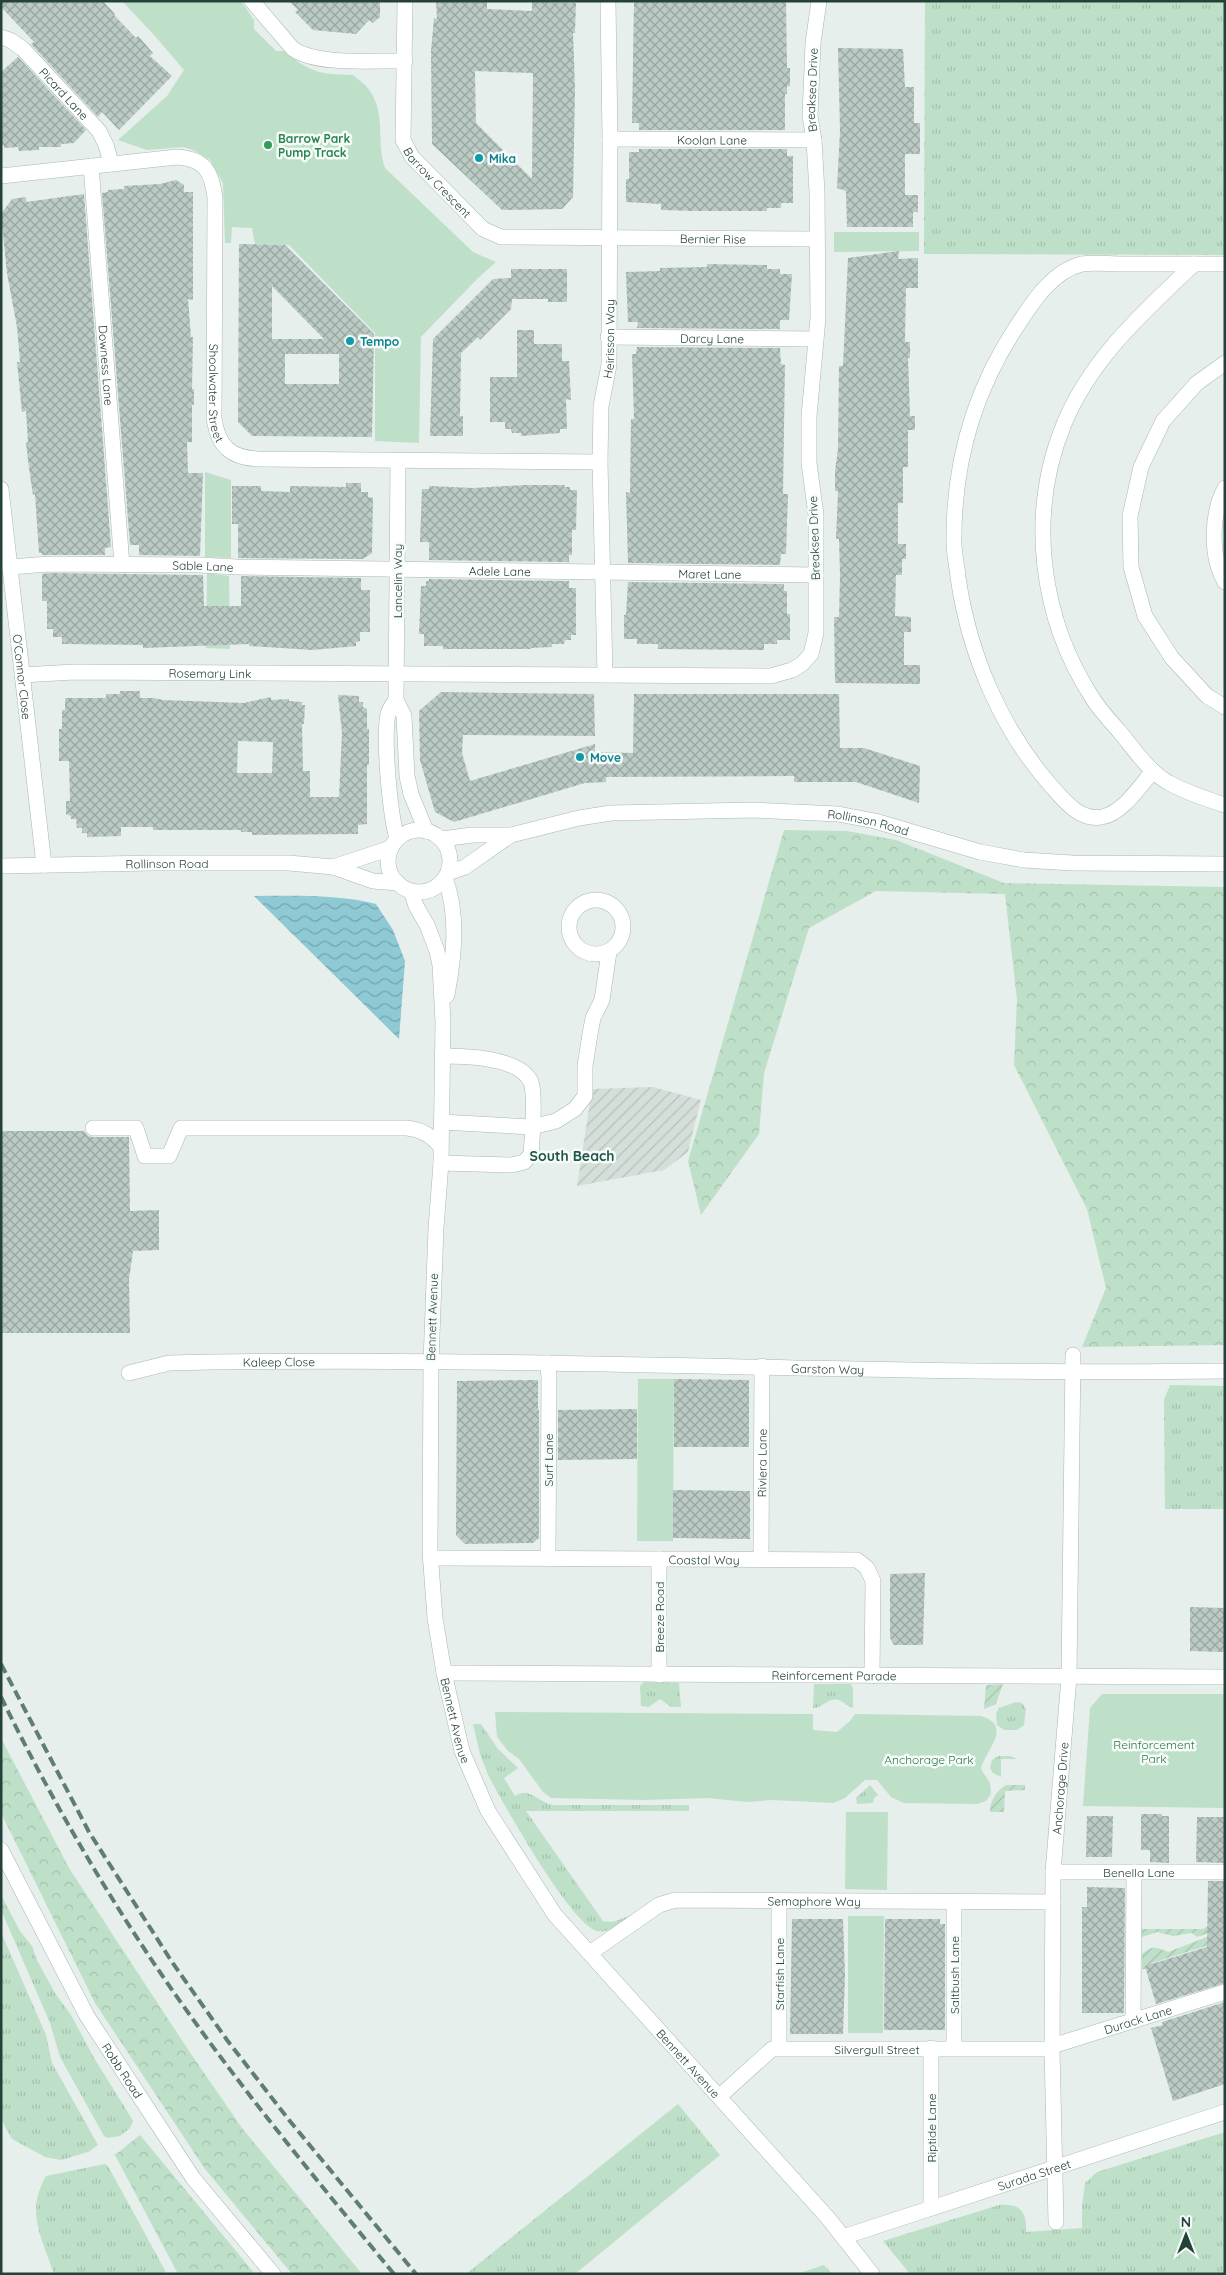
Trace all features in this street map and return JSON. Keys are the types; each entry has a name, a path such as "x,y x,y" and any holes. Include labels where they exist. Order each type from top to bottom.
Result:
{"street":[{"path":"252,1 293,49 310,58 319,60 404,61"},
{"name":"Barrow Crescent","path":"405,1 403,130 406,148 412,157 483,229 501,237 610,238"},
{"name":"Heirisson Way","path":"605,674 600,462 601,406 608,365 610,238 608,193 610,139 608,1"},
{"name":"Breaksea Drive","path":"396,674 771,676 792,670 802,664 811,654 814,646 816,515 809,463 809,416 816,339 817,239 814,140 810,116 813,43 818,1"},
{"name":"Picard Lane","path":"1,38 10,40 23,49 99,131 111,163"},
{"name":"Koolan Lane","path":"610,139 814,140"},
{"name":"Shoalwater Street","path":"1,176 111,163 184,157 200,163 211,176 215,198 214,418 215,429 222,445 229,451 245,458 600,462"},
{"name":"Downess Lane","path":"91,166 122,565"},
{"name":"Bernier Rise","path":"610,238 817,239"},
{"path":"1153,771 1115,811 1105,817 1097,818 1070,807 1041,774 1010,728 994,697 974,646 962,608 954,545 955,493 962,449 975,407 998,354 1028,309 1056,277 1081,264 1225,264"},
{"path":"1194,264 1133,322 1092,371 1064,424 1050,470 1044,514 1043,549 1046,586 1062,640 1093,700 1153,771 1168,782 1225,805"},
{"name":"Darcy Lane","path":"608,337 816,339"},
{"path":"1225,363 1197,383 1163,421 1141,467 1130,516 1131,567 1145,616 1172,658 1206,696 1225,707"},
{"name":"Lancelin Way","path":"398,461 396,700 404,716 407,776 414,801 426,830"},
{"path":"1225,488 1215,521 1215,551 1225,582"},
{"name":"O'Connor Close","path":"1,489 44,865"},
{"name":"Sable Lane","path":"10,567 50,564 199,565 397,570"},
{"name":"Adele Lane","path":"397,570 604,573"},
{"name":"Maret Lane","path":"604,573 816,575"},
{"name":"Rosemary Link","path":"22,675 74,672 396,674"},
{"name":"Lancelin Way","path":"394,843 387,750 388,712 396,700"},
{"name":"Rollinson Road","path":"442,840 472,836 511,835 579,818 611,814 690,810 796,811 838,814 875,821 980,852 1024,860 1072,863 1225,864"},
{"path":"416,830 426,830 442,840 450,856 446,876 430,890 405,887 392,876 389,867 394,843 416,830"},
{"name":"Rollinson Road","path":"446,876 465,867 511,835"},
{"name":"Rollinson Road","path":"333,867 394,843"},
{"name":"Rollinson Road","path":"1,866 289,863 333,867 373,881 405,887"},
{"name":"Bennett Avenue","path":"443,1022 454,949 452,896 446,876"},
{"name":"Bennett Avenue","path":"405,887 427,925 437,951 440,966 443,1022 441,1163 436,1228 431,1362 430,1558 435,1618 444,1673 462,1752 488,1811 555,1915 720,2096 843,2236 872,2274"},
{"path":"441,1122 532,1127 556,1121 574,1109 584,1096 585,1066 590,1034 594,1018 602,1000 608,952"},
{"path":"441,1163 512,1164 524,1162 531,1155 532,1127 530,1082 518,1069 486,1058 442,1056"},
{"path":"93,1128 136,1128 146,1156 169,1156 181,1128 407,1128 426,1133 433,1137 441,1147"},
{"name":"Anchorage Drive","path":"1056,2222 1052,2048 1053,1872 1070,1676 1073,1355"},
{"name":"Garston Way","path":"431,1362 762,1366 1073,1373 1225,1371"},
{"name":"Kaleep Close","path":"129,1372 156,1365 175,1363 431,1362"},
{"name":"Surf Lane","path":"547,1363 549,1376 548,1557"},
{"name":"Riviera Lane","path":"761,1559 762,1366"},
{"name":"Coastal Way","path":"430,1558 852,1559 861,1563 866,1568 873,1582 872,1676"},
{"name":"Breeze Road","path":"659,1559 659,1675"},
{"name":"Reinforcement Parade","path":"444,1673 1225,1678"},
{"name":"Robb Road","path":"1,1850 87,2016 193,2178 273,2274"},
{"name":"Benella Lane","path":"1053,1872 1225,1872"},
{"path":"1133,2021 1134,1872"},
{"name":"Semaphore Way","path":"590,1953 654,1908 669,1901 682,1899 1053,1902"},
{"name":"Starfish Lane","path":"778,2048 779,1901"},
{"name":"Saltbush Lane","path":"954,1902 954,2048"},
{"name":"Durack Lane","path":"1052,2048 1225,1992"},
{"path":"720,2096 768,2051 778,2048"},
{"name":"Silvergull Street","path":"778,2048 1052,2048"},
{"name":"Riptide Lane","path":"931,2048 931,2207"},
{"name":"Surada Street","path":"843,2236 1225,2112"}],"shaded area":[{"path":"653,1087 701,1100 688,1152 664,1170 577,1186 592,1089"}],"green space":[{"path":"122,1 241,1 254,20 254,29 276,51 284,51 301,64 316,71 353,75 368,89 375,100 378,109 382,158 385,168 473,252 496,262 421,337 419,443 375,441 375,333 289,245 255,244 252,228 232,227 231,243 225,243 223,183 210,160 193,150 183,147 147,150 118,140 167,96 184,70"},
{"path":"925,1 1225,1 1225,255 924,254"},
{"path":"834,232 919,232 919,251 834,252"},
{"path":"205,472 231,480 231,558 205,557"},
{"path":"207,573 229,576 230,649 206,648"},
{"path":"784,830 847,831 896,840 1004,883 1225,887 1225,1345 1082,1347 1106,1288 1087,1209 1014,1065 1017,1000 1005,894 876,891 809,928 764,1073 759,1134 701,1215 688,1161"},
{"path":"638,1379 674,1379 673,1541 637,1541"},
{"path":"1170,1385 1225,1386 1225,1509 1165,1509 1164,1400"},
{"path":"644,1682 679,1683 681,1707 671,1707 660,1699 649,1707 641,1706 640,1686"},
{"path":"814,1684 851,1684 853,1688 853,1708 835,1699 817,1708 813,1708"},
{"path":"1003,1684 996,1704 984,1709 986,1685"},
{"name":"Reinforcement Park","path":"1102,1694 1225,1694 1225,1808 1083,1806 1090,1708"},
{"path":"1016,1702 1022,1703 1026,1709 1024,1725 1017,1730 1004,1730 997,1725 996,1713 999,1708"},
{"name":"Anchorage Park","path":"495,1712 813,1714 813,1730 837,1732 855,1714 981,1716 991,1720 996,1726 994,1740 981,1769 990,1783 991,1794 986,1801 977,1804 904,1803 891,1797 877,1780 865,1780 845,1798 833,1803 772,1800 747,1802 708,1798 644,1800 551,1798 543,1792 519,1759 508,1751 497,1737"},
{"path":"473,1724 481,1724 498,1749 518,1768 504,1778 515,1796 520,1793 530,1794 553,1805 689,1805 689,1811 526,1811 603,1921 613,1922 634,1914 612,1929 597,1931 585,1924 571,1908 538,1861 488,1775 480,1754"},
{"path":"1,1738 69,1868 189,2051 242,2128 362,2274 292,2274 205,2169 95,2003 1,1813"},
{"path":"998,1756 1010,1756 1017,1759 1001,1759 1001,1777 993,1773 990,1768 992,1760"},
{"path":"870,1785 878,1795 874,1798 873,1803 857,1804 856,1798"},
{"path":"1006,1785 1025,1785 1025,1790 1005,1791 1004,1812 990,1812 994,1797"},
{"path":"846,1812 888,1812 887,1890 845,1889"},
{"path":"1,1895 20,1931 32,1946 37,1960 55,1993 71,2015 94,2058 133,2121 130,2128 120,2136 108,2138 104,2136 60,2057 50,2023 1,1910"},
{"path":"848,1916 884,1916 883,2033 848,2033"},
{"path":"1210,1924 1225,1924 1225,1927 1197,1937 1192,1933 1173,1936 1157,1932 1142,1937 1142,1929 1203,1929"},
{"path":"1,1932 46,2035 52,2063 98,2145 88,2152 61,2160 45,2157 12,2139 1,2119"},
{"path":"1212,1935 1217,1938 1225,1936 1225,1940 1152,1963 1147,1969 1142,1969 1142,1954 1149,1949 1158,1948 1168,1952"},
{"path":"678,2104 720,2155 575,2274 466,2274"},
{"path":"1225,2132 1225,2274 910,2274 883,2241 999,2205 1012,2205 1021,2210 1025,2219 1026,2232 1082,2228 1085,2183 1097,2172"},
{"path":"140,2135 255,2274 178,2274 115,2155"},
{"path":"105,2164 108,2166 167,2274 54,2274 41,2237 36,2213 40,2189 46,2176"},
{"path":"824,2265 832,2274 797,2274"}],"water":[{"path":"254,896 330,897 376,904 393,930 405,961 399,1039"}],"building":[{"path":"1,1 103,1 136,38 138,36 153,53 150,56 172,76 119,130 102,112 98,117 31,44 34,42 1,7"},
{"path":"289,1 380,1 380,17 373,23 369,20 356,34 313,30 295,12 298,10"},
{"path":"436,1 487,1 487,9 532,11 532,2 576,3 575,33 573,33 575,89 573,197 562,209 502,210 432,144 431,51 434,18 437,19","holes":["475,71 533,73 532,179 476,123"]},
{"path":"634,1 786,1 787,68 790,68 790,86 787,86 787,94 785,94 785,130 639,130 639,123 632,123"},
{"path":"838,48 903,49 905,87 914,87 914,123 920,123 920,154 905,154 905,195 918,195 918,212 913,212 913,227 847,227 846,191 837,188 840,131"},
{"path":"18,57 86,130 74,143 61,144 61,147 39,147 39,150 19,151 18,147 4,148 4,145 1,146 1,72"},
{"path":"639,149 787,149 787,156 793,156 793,203 781,203 781,208 767,208 767,211 693,211 661,210 661,204 626,202 626,179 629,179 629,152 639,152"},
{"path":"176,180 184,185 184,192 193,192 193,300 188,299 191,337 193,337 192,389 194,389 194,405 192,405 192,442 187,442 188,473 203,473 200,556 139,555 139,545 130,545 102,193 108,192 108,190 124,189 124,186 160,184"},
{"path":"84,194 111,547 105,548 105,555 42,555 42,553 39,553 35,494 33,495 26,443 28,442 26,411 22,412 17,362 20,362 17,327 7,273 1,214 12,199 26,197 26,202"},
{"name":"Tempo","path":"239,244 285,245 374,334 372,437 252,436 238,422","holes":["272,286 324,339 272,339","285,354 339,354 339,384 285,384"]},
{"path":"899,251 898,259 918,258 918,288 906,288 905,342 910,342 910,358 908,358 910,416 915,416 915,430 908,430 908,467 903,467 903,503 898,503 898,544 906,544 906,559 902,559 902,575 896,575 895,616 911,617 911,632 904,632 904,665 920,665 920,684 835,683 834,617 839,617 840,575 839,539 836,539 838,491 835,491 835,471 838,449 839,366 843,366 848,258"},
{"path":"707,264 767,265 767,269 780,269 780,274 792,274 789,320 780,320 780,329 637,328 638,322 628,322 626,272 660,271 660,268 707,267"},
{"path":"511,269 567,269 567,302 548,302 548,299 512,299 511,309 480,340 478,337 461,353 460,416 463,416 463,436 430,436 433,339 493,279 511,278"},
{"path":"517,330 534,330 534,344 562,344 562,361 569,361 571,400 566,399 567,429 560,429 560,433 521,436 521,433 512,433 511,429 505,429 505,422 490,422 490,377 517,377"},
{"path":"637,347 780,348 781,364 785,365 783,494 788,494 786,554 781,554 780,565 628,563 626,492 630,493 631,419 634,419 632,354 636,354"},
{"path":"346,483 361,483 361,492 368,492 368,497 373,498 372,553 363,559 238,558 238,524 232,524 232,486 261,486 261,491 290,492 290,486 346,487"},
{"path":"565,485 564,487 570,487 570,490 577,490 576,530 572,530 572,555 569,555 569,562 429,560 429,542 420,542 422,489 429,489 429,486 473,488"},
{"path":"42,574 203,575 204,606 241,606 241,576 361,578 361,590 370,590 370,632 360,632 360,641 356,642 356,646 313,650 249,646 249,644 143,648 143,645 62,644 62,637 53,637 53,629 47,629 47,601 42,601"},
{"path":"429,579 569,581 569,588 576,588 576,635 571,635 571,640 565,640 564,644 552,644 552,647 531,649 443,649 443,646 424,646 424,634 419,634 421,586 426,586 426,581 429,581"},
{"path":"628,582 784,584 784,591 787,591 787,614 790,614 790,640 777,640 777,644 764,644 764,650 658,649 658,644 637,644 637,639 624,639 624,615 626,615"},
{"path":"120,691 140,691 140,698 163,700 244,703 271,697 271,700 289,699 289,701 302,702 302,705 305,705 304,724 302,724 303,771 310,771 310,797 339,797 342,733 338,695 359,696 359,702 363,702 363,707 367,709 367,729 369,729 367,824 358,825 358,834 252,835 252,832 241,832 241,830 153,830 153,827 121,827 121,836 87,837 87,833 82,833 82,828 77,828 76,819 71,819 71,816 66,814 66,801 70,801 69,761 59,761 59,729 62,729 62,710 65,710 65,698 106,698 106,694 120,694","holes":["238,741 273,742 272,773 237,773"]},
{"path":"441,692 594,694 595,736 463,735 462,753 470,781 595,744 595,752 633,753 634,694 839,694 840,748 864,748 920,766 919,803 856,782 794,782 794,776 606,777 606,782 585,783 454,822 435,812 420,760 419,711"},
{"path":"1,1131 84,1131 88,1136 93,1137 129,1137 130,1211 159,1210 159,1250 133,1251 129,1279 130,1333 1,1333"},
{"path":"674,1379 749,1380 749,1447 674,1447"},
{"path":"538,1380 539,1538 533,1543 465,1544 456,1535 457,1381"},
{"path":"637,1409 637,1459 558,1460 558,1410"},
{"path":"673,1490 750,1491 750,1539 673,1538"},
{"path":"925,1573 923,1645 894,1645 890,1638 890,1574"},
{"path":"1190,1607 1225,1608 1225,1652 1190,1651"},
{"path":"1141,1814 1169,1816 1169,1863 1150,1862 1150,1850 1141,1850"},
{"path":"1087,1816 1113,1816 1112,1857 1086,1857"},
{"path":"1197,1817 1224,1817 1224,1863 1196,1862"},
{"path":"1208,1881 1224,1881 1225,1983 1156,2004 1145,1966 1207,1947"},
{"path":"1087,1887 1125,1888 1124,2013 1082,2013 1082,1907 1087,1907"},
{"path":"792,1919 843,1919 845,1976 843,2034 790,2034"},
{"path":"885,1919 940,1919 940,1924 945,1924 945,2030 884,2030"},
{"path":"1225,2002 1225,2084 1173,2101 1151,2028 1163,2025 1162,2022"}],"railway":[{"path":"1,1664 89,1832 172,1962 227,2040 289,2120 416,2274"},
{"path":"1,1697 71,1829 149,1956 237,2078 394,2274"}],"place":[{"name":"Barrow Park Pump Track","path":"268,145"},
{"name":"Mika","path":"479,158"},
{"name":"Tempo","path":"350,341"},
{"name":"Move","path":"580,757"}],"district":[{"name":"South Beach","path":"572,1156"}]}
